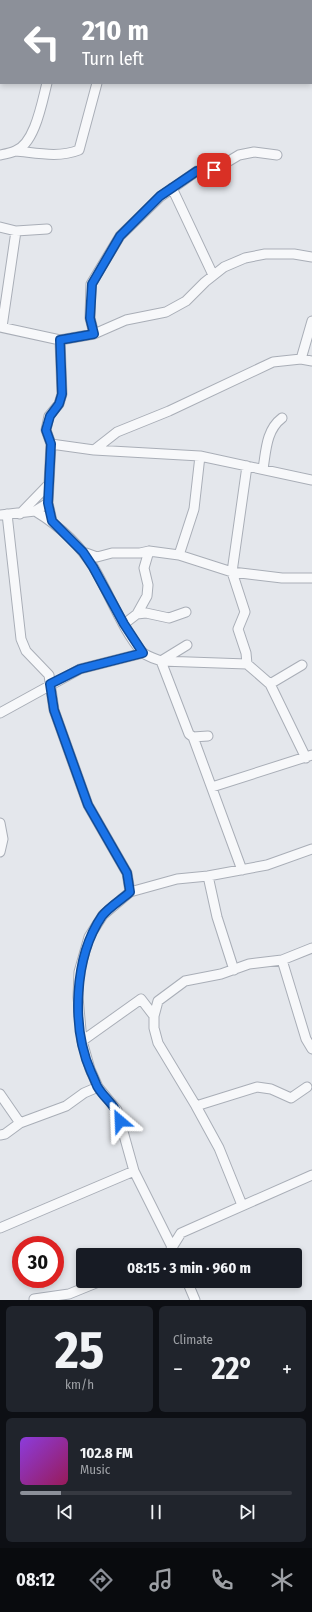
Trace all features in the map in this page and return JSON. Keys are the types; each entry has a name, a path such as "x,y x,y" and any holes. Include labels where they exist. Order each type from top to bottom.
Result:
{"street":[{"path":"0,155 16,151 26,144 36,123 47,84"},
{"path":"16,151 48,155 71,153 79,150 97,84"},
{"path":"94,334 90,318 92,284 120,236 160,196 197,171 214,170 239,155 254,152 277,155"},
{"path":"172,188 213,275"},
{"path":"0,227 16,231 47,229"},
{"path":"16,231 1,327 60,340 94,334 126,320 166,312 186,300 224,266 244,258 265,254 294,254 312,257"},
{"path":"301,359 312,321"},
{"path":"52,521 48,503 51,444 46,430 50,416 59,404 62,394 60,340"},
{"path":"94,450 117,432 169,411 273,362 301,359 312,361"},
{"path":"263,469 269,436 275,424 282,418"},
{"path":"51,444 94,450 200,456 312,480"},
{"path":"179,555 194,510 200,456"},
{"path":"247,466 232,572 245,612 238,629 246,653 247,664"},
{"path":"20,514 48,486"},
{"path":"48,503 35,511 3,515 21,639 26,651 49,675 54,710 88,805 127,873 130,892"},
{"path":"35,511 52,521 83,552 93,567 124,624 143,653 161,661 247,664 270,684 309,756 212,787"},
{"path":"124,624 137,614 147,596 148,585 144,568 149,551"},
{"path":"83,552 97,557 112,553 140,553 149,551 179,555 232,572 282,578 312,578"},
{"path":"93,567 97,557"},
{"path":"137,614 146,613 169,618 186,612"},
{"path":"161,661 187,645"},
{"path":"0,713 50,684 80,669 143,653"},
{"path":"161,661 172,686 186,730 193,737 242,870"},
{"path":"270,684 302,665"},
{"path":"193,737 208,736"},
{"path":"0,823 3,839 0,852"},
{"path":"173,1248 134,1172 117,1110 98,1086 90,1069 82,1041 78,998 80,972 90,937 103,915 130,892 177,879 208,876 267,865 312,849"},
{"path":"208,876 217,917 234,970"},
{"path":"242,1205 219,1148 196,1106 158,1043 154,1028 154,1016 158,1002 185,981 221,974 249,964 282,960 312,948"},
{"path":"282,960 306,1039 312,1049"},
{"path":"82,1041 141,1000 154,1016"},
{"path":"0,1135 5,1134 20,1123 66,1106 84,1093 98,1086"},
{"path":"196,1106 257,1087 271,1089 291,1098 307,1087"},
{"path":"0,1094 20,1123"},
{"path":"0,1228 134,1172"},
{"path":"171,1248 181,1233 312,1175"},
{"path":"34,1299 69,1294 84,1288"},
{"path":"190,1288 195,1300"}],"route":[{"path":"120,1121 117,1110 98,1086 90,1069 82,1041 78,998 80,972 90,937 103,915 130,892 127,873 88,805 54,710 50,684 80,669 143,653 124,624 105,588 83,552 52,521 48,503 51,444 46,430 50,416 59,404 62,394 60,340 94,334 90,318 90,296 92,284 120,236 160,196 197,171 214,170"}]}
